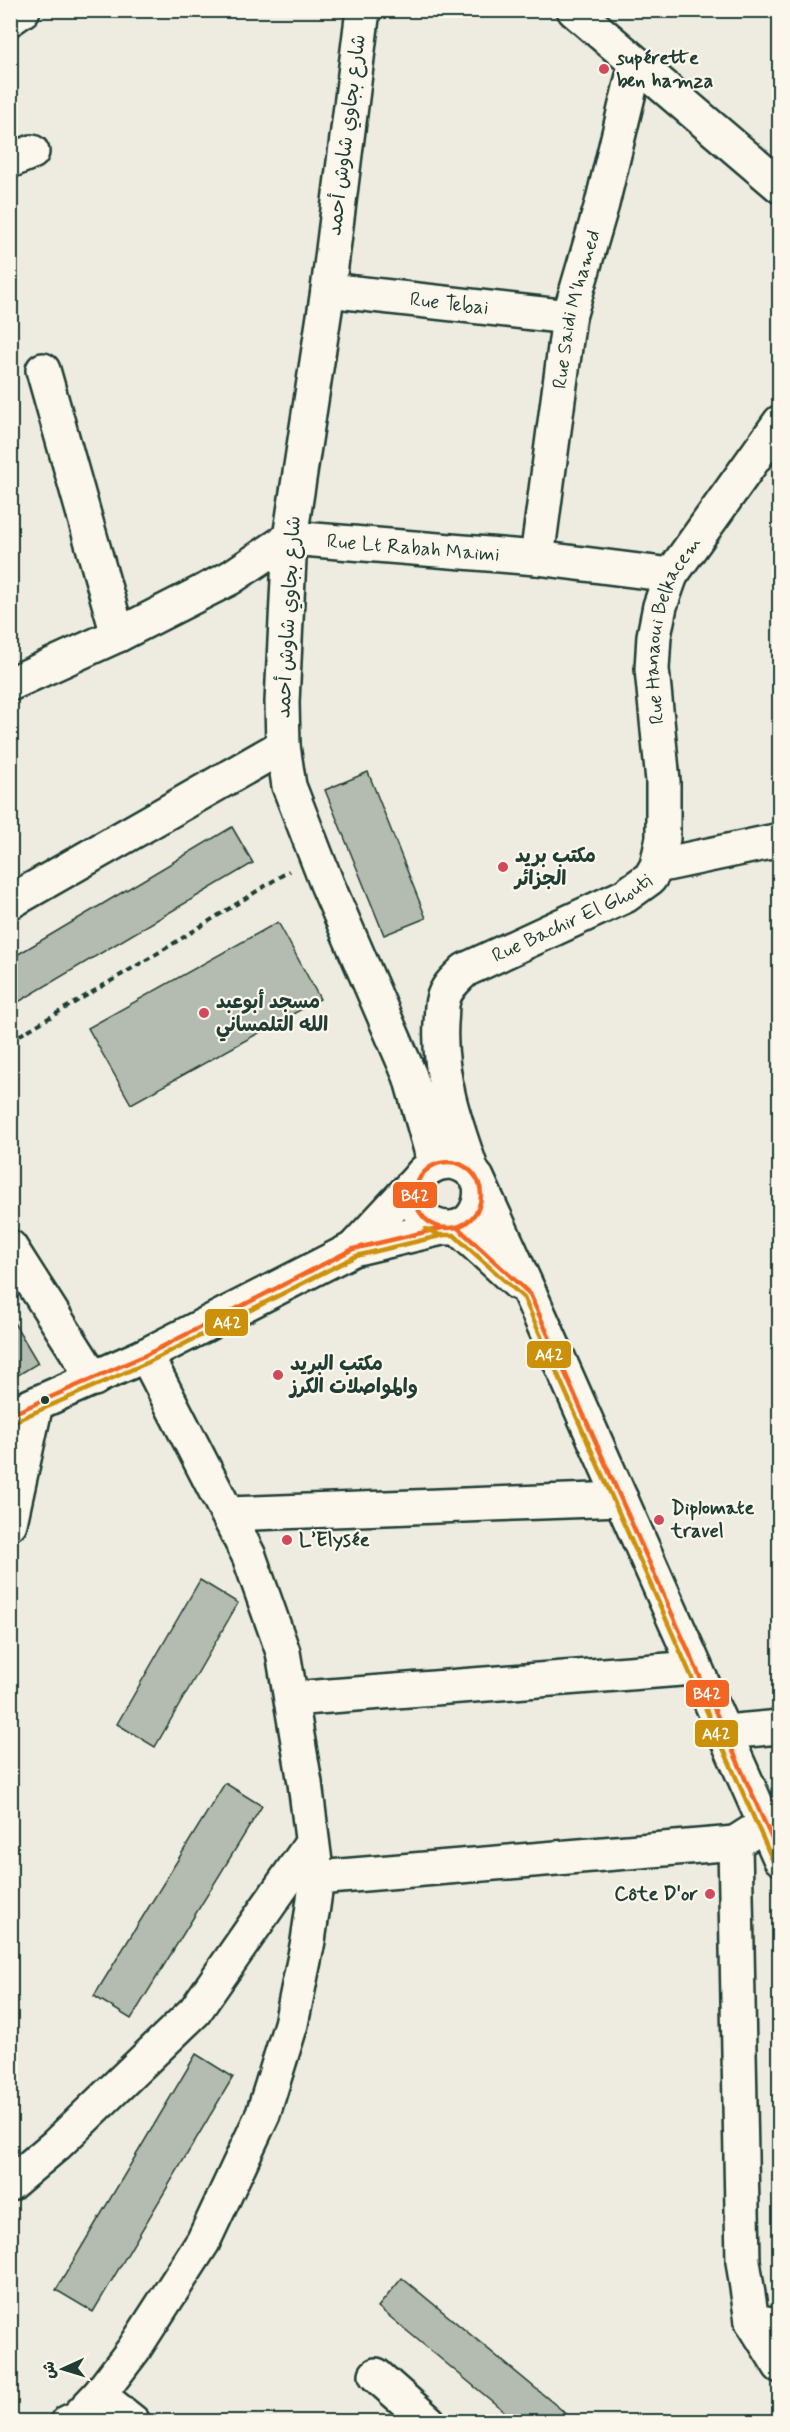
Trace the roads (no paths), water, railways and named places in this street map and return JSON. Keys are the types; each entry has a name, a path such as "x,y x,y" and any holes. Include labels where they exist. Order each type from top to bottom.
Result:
{"street":[{"path":"10,19 23,10"},
{"name":"شارع بجاوي شاوش أحمد","path":"363,10 328,290 290,538 282,702 283,746 289,786 315,855 410,1076 427,1171"},
{"path":"574,10 780,186"},
{"name":"Rue Saidi M'hamed","path":"537,558 569,317 602,204 636,63"},
{"name":"Rue Tebai","path":"328,290 569,317"},
{"path":"43,370 118,635"},
{"name":"Rue Hanaoui Belkacem","path":"657,866 663,838 663,781 652,669 654,636 660,606 671,575 780,422"},
{"path":"10,684 118,635 230,578 290,538"},
{"name":"Rue Lt Rabah Maimi","path":"290,538 537,558 671,575"},
{"path":"10,902 283,746"},
{"name":"Rue Bachir El Ghouti","path":"476,1178 452,1114 440,1041 443,1000 450,985 465,970 625,896 650,878 657,866 780,840"},
{"path":"352,1249 427,1171 454,1162 476,1178 530,1294 780,1858"},
{"path":"427,1171 415,1187 417,1209 429,1222 450,1227 530,1294"},
{"path":"10,1523 23,1409 146,1356 352,1249 450,1227 474,1215 481,1196 476,1178"},
{"path":"10,1246 94,1379"},
{"path":"68,2421 77,2418 99,2395 134,2349 203,2242 263,2114 291,2024 308,1941 317,1878 305,1783 283,1652 249,1556 146,1356"},
{"path":"228,1514 621,1499"},
{"path":"291,1699 694,1668"},
{"path":"725,1732 780,1727"},
{"path":"317,1878 735,1843 765,1824"},
{"path":"10,2184 56,2145 195,2011 312,1843"},
{"path":"735,1843 743,2261 780,2366"},
{"path":"376,2375 429,2421"},
{"path":"99,2395 133,2421"}],"place":[{"name":"supérette ben hamza","path":"604,69"},
{"name":"مكتب بريد الجزائر","path":"503,867"},
{"name":"مسجد أبوعبد الله التلمساني","path":"204,1013"},
{"name":"مكتب البريد والمواصلات الكرز","path":"278,1375"},
{"name":"Diplomate travel","path":"659,1520"},
{"name":"L’Elysée","path":"287,1540"},
{"name":"Côte D'or","path":"710,1894"}]}
